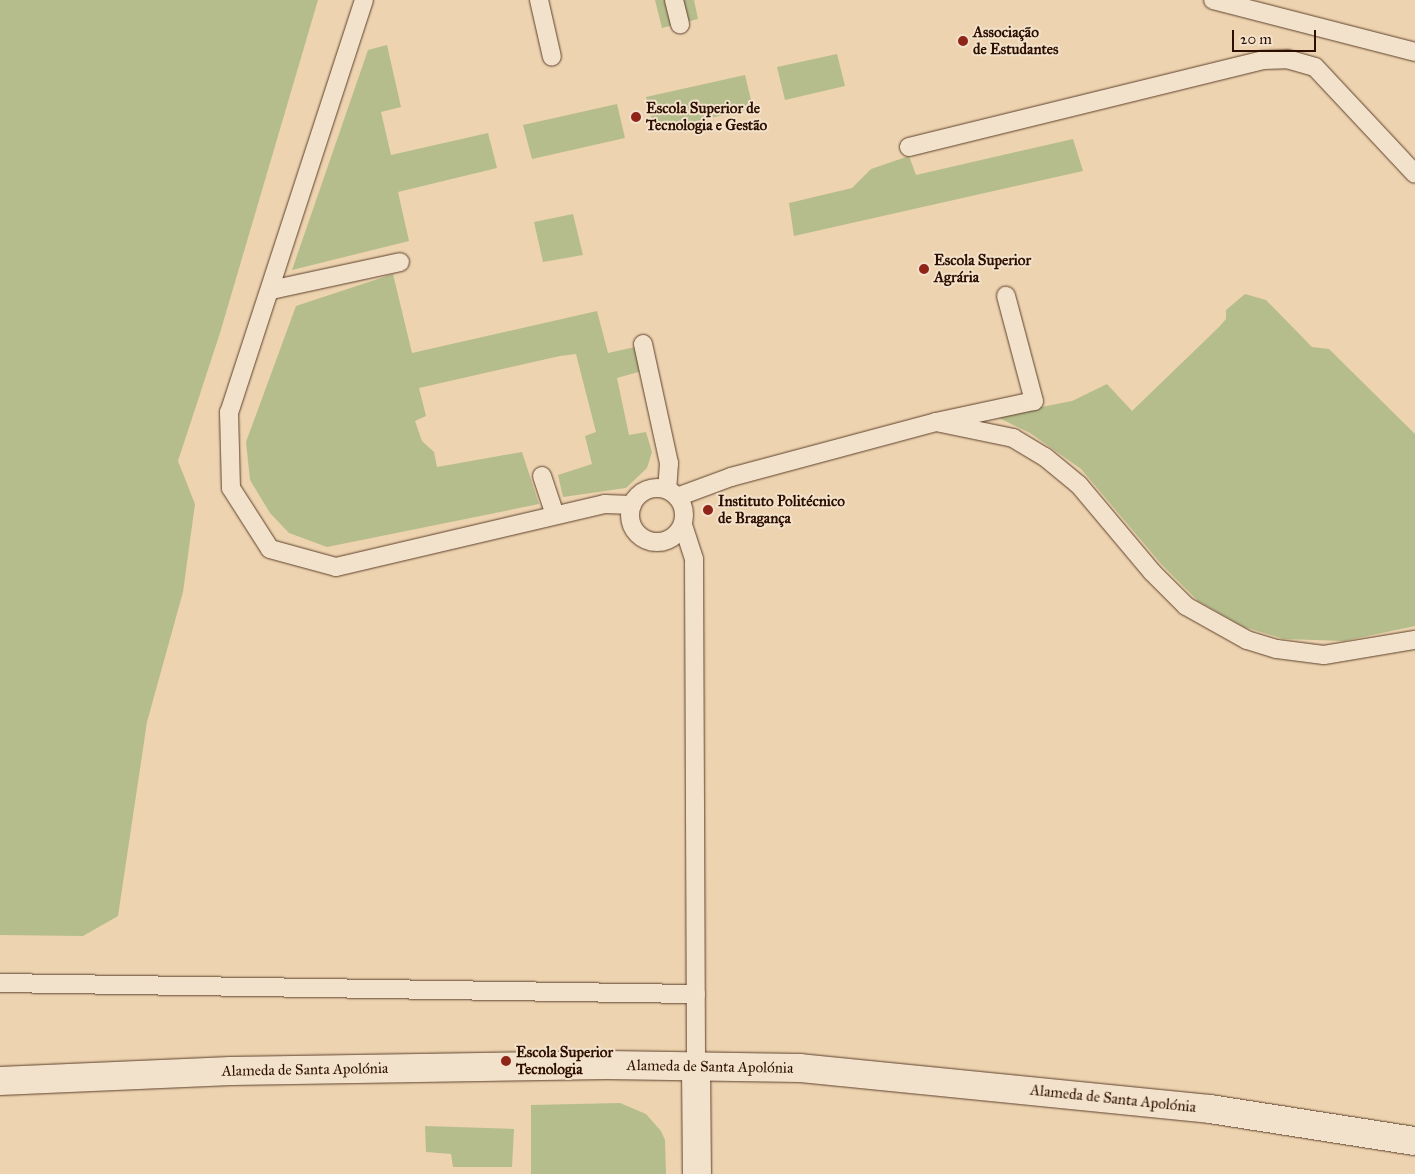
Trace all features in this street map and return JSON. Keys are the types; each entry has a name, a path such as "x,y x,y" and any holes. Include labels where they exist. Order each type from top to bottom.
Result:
{"street":[{"name":"Alameda de Santa Apolónia","path":"0,1081 232,1071 696,1065 800,1068 1210,1109 1415,1140"},
{"path":"696,1065 697,1174"}],"lane":[{"path":"364,0 271,290 229,412 231,488 270,549 336,567 605,504 632,505"},
{"path":"539,0 552,56"},
{"path":"674,0 680,24"},
{"path":"1213,0 1415,52"},
{"path":"909,147 1263,60 1287,59 1315,67 1415,174"},
{"path":"271,290 400,262"},
{"path":"1006,296 1034,401"},
{"path":"643,344 653,403 669,463 672,493"},
{"path":"672,493 936,422 1034,401"},
{"path":"985,431 1034,401"},
{"path":"936,422 1013,438 1045,457 1072,479 1152,572 1186,606 1239,637 1277,649 1324,655 1415,640"},
{"path":"542,476 555,515"},
{"path":"683,525 678,532 664,542 648,541 640,537 630,522 632,505 642,492 659,488 672,493 684,508 683,525 694,559 696,1065"},
{"path":"0,984 696,994"}],"green space":[{"path":"0,0 318,0 220,333 178,461 195,504 183,592 147,722 118,916 83,936 0,935"},
{"path":"655,0 694,0 698,19 662,28"},
{"path":"387,45 401,107 381,112 391,155 488,133 497,168 398,192 409,241 292,270 368,50"},
{"path":"837,54 845,86 785,100 777,67"},
{"path":"745,75 753,108 655,131 646,97"},
{"path":"617,104 625,138 532,159 523,125"},
{"path":"1073,139 1083,171 794,236 789,203 852,188 871,169 909,156 916,175"},
{"path":"573,214 583,255 543,262 534,222"},
{"path":"393,274 412,353 597,311 608,353 635,347 642,371 617,378 629,435 646,432 652,452 647,468 626,488 563,497 558,475 592,464 585,436 596,432 576,354 560,356 419,388 426,416 415,421 422,441 434,452 437,467 522,452 539,504 327,547 289,533 270,513 250,480 246,442 296,306"},
{"path":"1245,294 1266,300 1312,347 1329,349 1415,434 1415,626 1344,641 1284,639 1244,627 1198,601 1162,565 1081,469 1030,433 995,416 1072,401 1107,384 1132,411 1219,327 1226,319 1226,310"},
{"path":"620,1103 646,1114 661,1131 665,1140 666,1174 531,1174 531,1105"},
{"path":"425,1126 514,1129 512,1167 453,1167 451,1154 426,1152"}],"place":[{"name":"Associação de Estudantes","path":"963,41"},
{"name":"Escola Superior de Tecnologia e Gestão","path":"636,117"},
{"name":"Escola Superior Agrária","path":"924,269"},
{"name":"Instituto Politécnico de Bragança","path":"708,510"},
{"name":"Escola Superior Tecnologia","path":"506,1061"}]}
